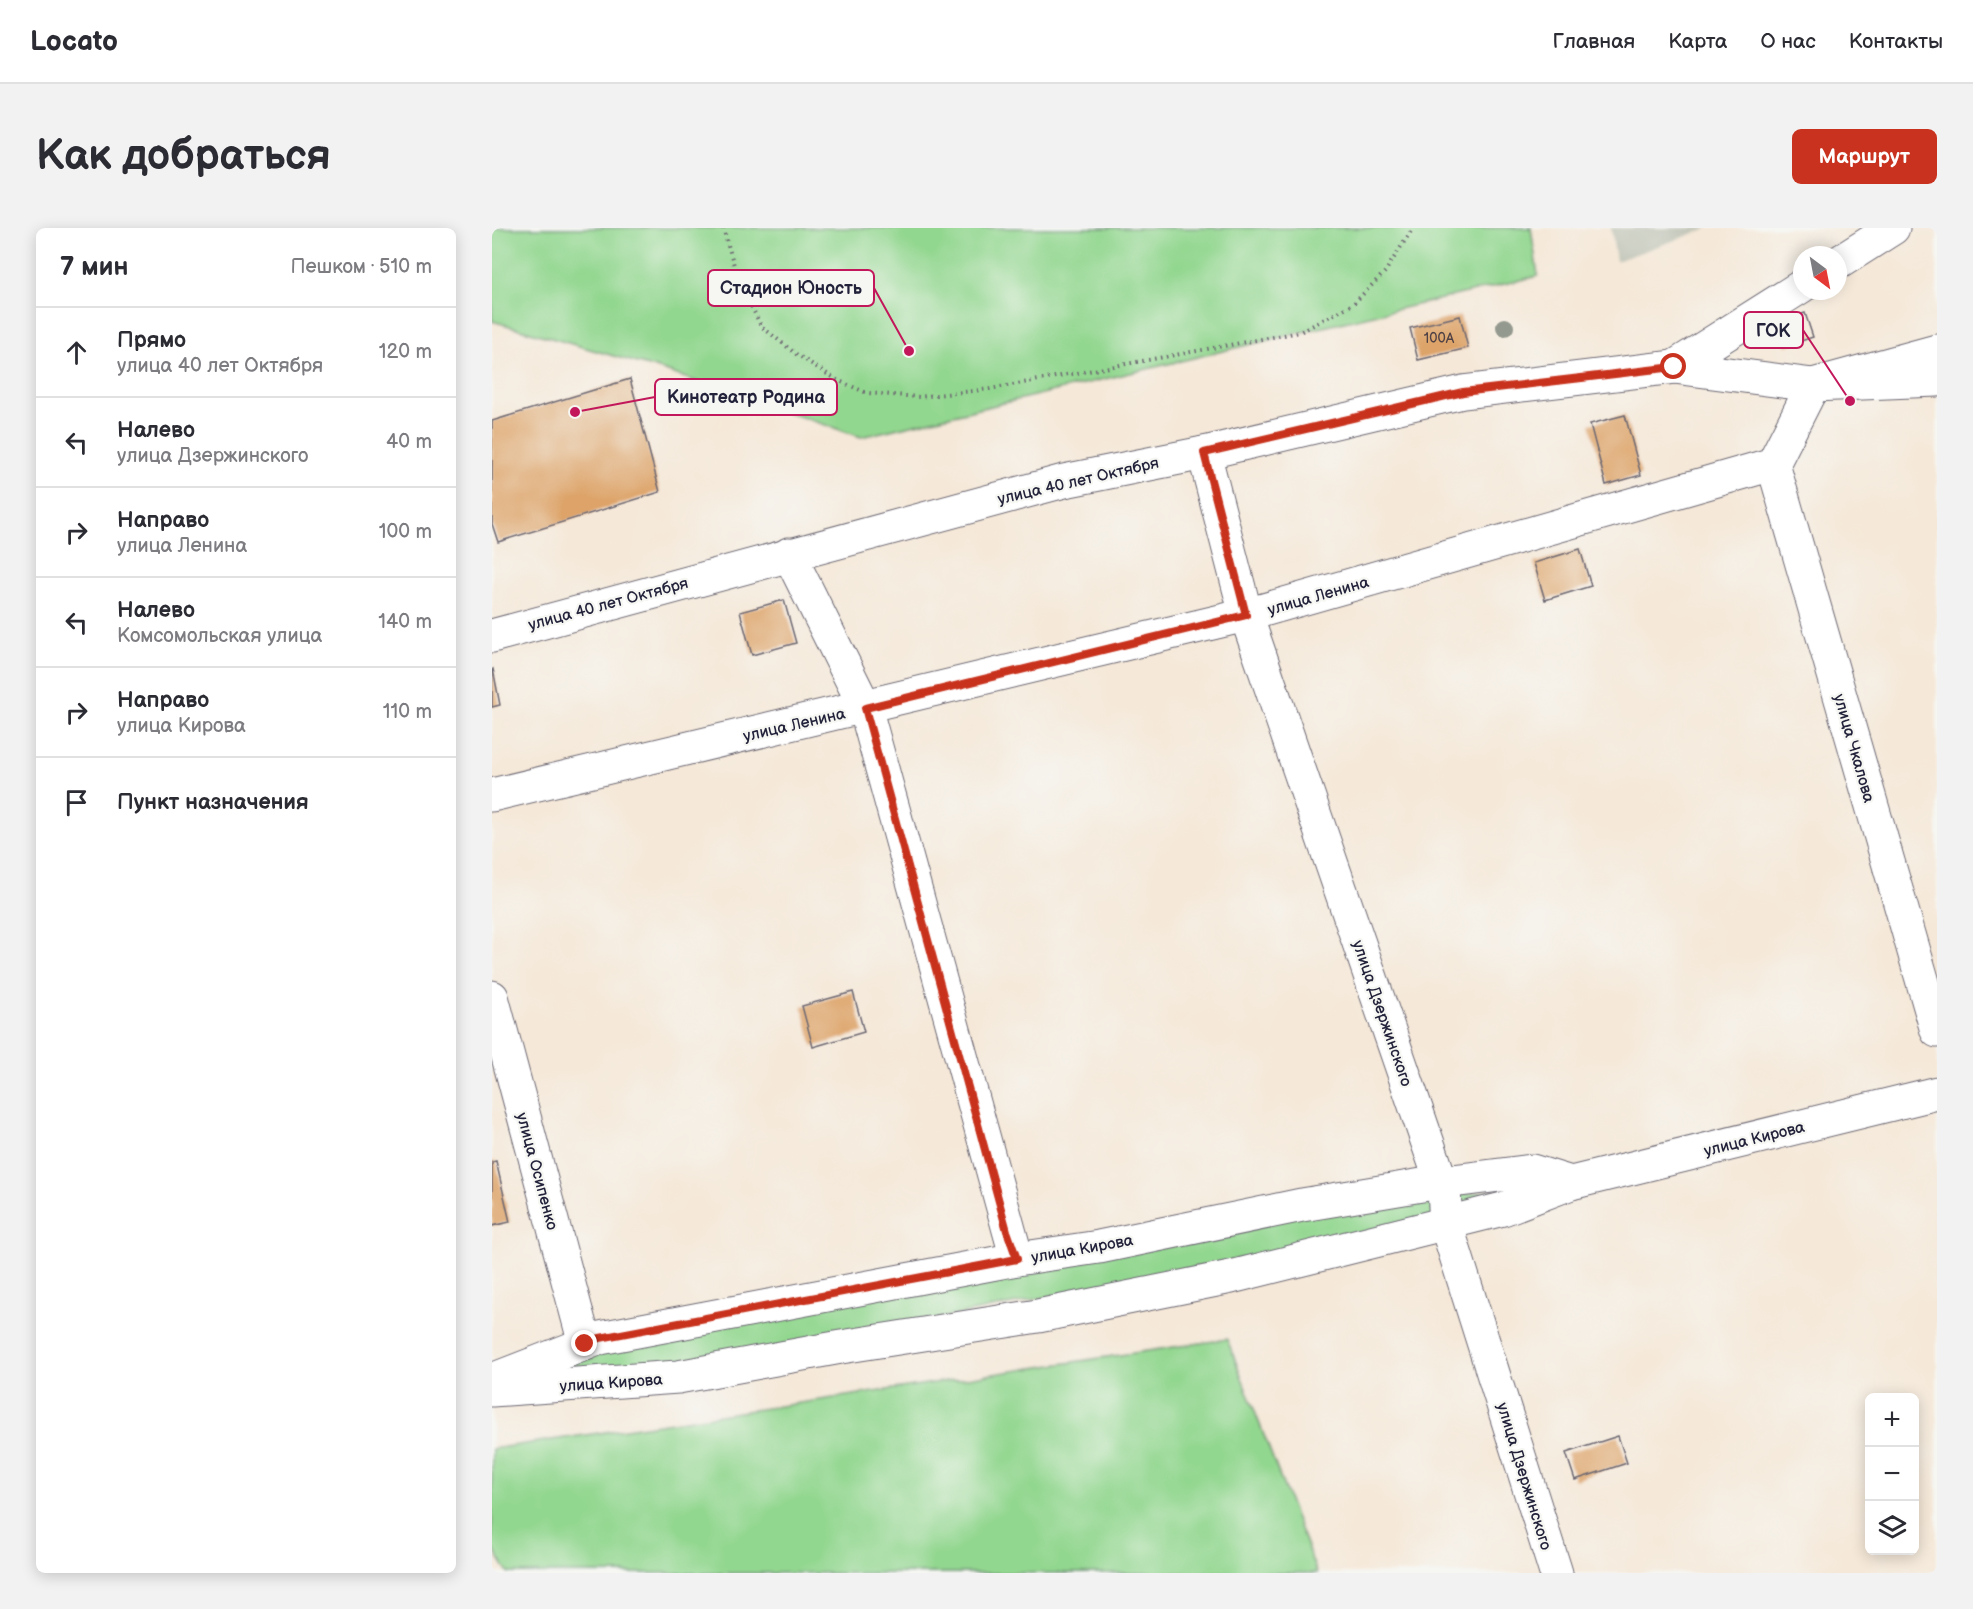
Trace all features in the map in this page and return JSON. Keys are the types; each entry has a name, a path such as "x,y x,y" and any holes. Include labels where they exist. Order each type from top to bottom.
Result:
{"street":[{"path":"1847,257 1893,228"},
{"path":"1674,367 1793,292"},
{"path":"1773,465 1813,385 1937,351"},
{"path":"1674,367 1813,385 1937,380"},
{"name":"улица 40 лет Октября","path":"492,636 1064,481 1204,453 1463,392 1674,367"},
{"name":"улица Дзержинского","path":"1204,453 1246,615 1444,1190 1446,1224 1556,1573"},
{"name":"улица Ленина","path":"492,795 865,708 1246,615 1773,465"},
{"name":"улица Чкалова","path":"1773,465 1937,1031"},
{"path":"789,554 865,708 1007,1231 1017,1259"},
{"name":"улица Осипенко","path":"492,997 585,1344"},
{"name":"улица Кирова","path":"492,1390 678,1377 841,1347 1038,1316 1231,1276 1446,1224 1503,1209 1571,1183 1937,1093"},
{"name":"улица Кирова","path":"492,1380 600,1338 1017,1259 1099,1247 1302,1205 1532,1171 1571,1183"}],"path":[{"path":"723,228 738,279 761,326 796,354 835,379 867,393 919,397 990,389 1300,332 1353,304 1385,272 1413,228"}],"shaded area":[{"path":"1611,228 1709,228 1616,261"}],"green space":[{"path":"492,228 1531,228 1538,276 861,437 662,370 492,321"},
{"path":"1545,1186 1410,1225 770,1352 502,1384 597,1345 1311,1209"},
{"path":"1227,1339 1317,1573 508,1573 492,1547 492,1449"}],"building":[{"path":"1805,313 1813,337 1786,346 1779,322"},
{"path":"1460,316 1468,348 1418,360 1410,328"},
{"path":"630,379 660,492 498,542 492,524 492,421"},
{"path":"1625,415 1641,475 1606,485 1590,424"},
{"path":"1580,549 1591,586 1545,600 1534,563"},
{"path":"784,600 796,643 752,655 740,612"},
{"path":"492,670 500,705 492,707"},
{"path":"853,992 864,1032 813,1047 802,1006"},
{"path":"496,1161 510,1222 492,1226 492,1162"},
{"path":"1618,1436 1627,1463 1575,1480 1566,1453"}],"place":[{"name":"Стадион Юность","path":"909,351"},
{"name":"ГОК","path":"1850,401"},
{"name":"Кинотеатр Родина","path":"575,412"}],"route":[{"path":"585,1344 600,1338 1017,1259 1007,1231 865,708 1246,615 1204,453 1463,392 1674,367"}]}
